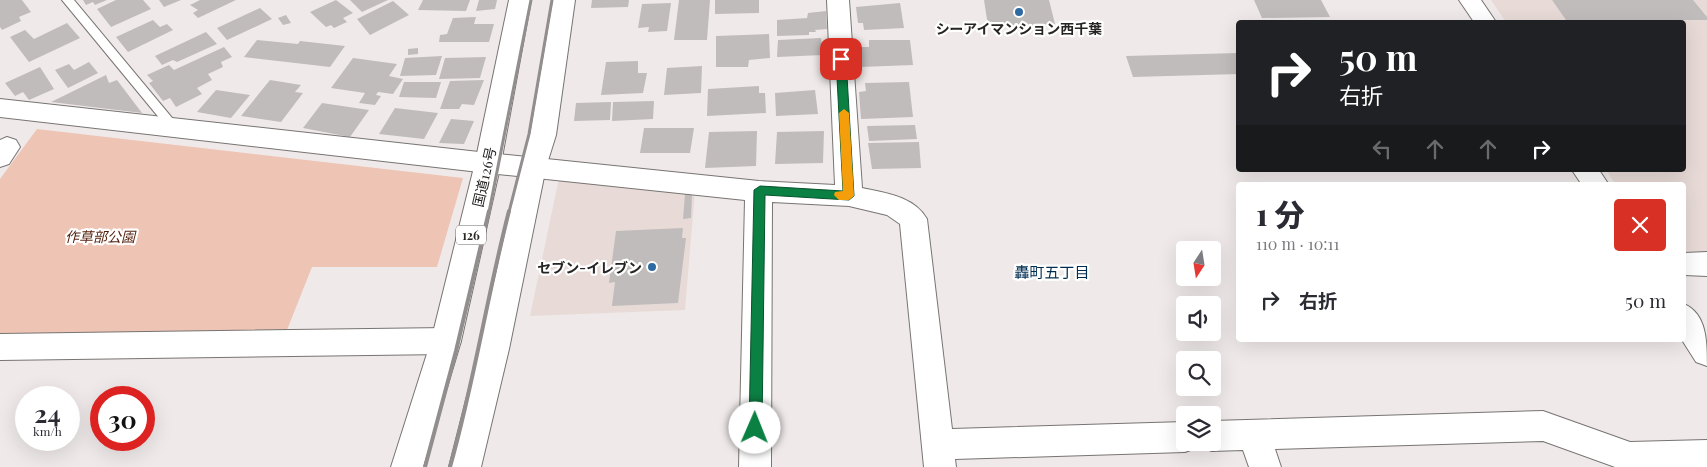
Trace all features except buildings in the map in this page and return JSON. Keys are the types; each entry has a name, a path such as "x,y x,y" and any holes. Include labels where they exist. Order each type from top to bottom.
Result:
{"main road":[{"name":"国道126号","path":"408,467 446,341 488,163 520,0"},
{"path":"465,467 494,349 533,167 542,135 564,0"},
{"path":"838,0 849,196"},
{"path":"1470,0 1484,20"},
{"path":"0,108 488,163 760,190 849,196 895,206 913,219 939,456 1176,438"},
{"path":"755,467 760,190"},
{"path":"1686,264 1707,264"},
{"path":"1686,320 1707,353"},
{"path":"0,347 446,341"},
{"path":"1221,436 1543,426 1630,457 1707,454"},
{"path":"1254,435 1265,467"}],"lane":[{"path":"68,0 174,128"}],"shaded area":[{"path":"1491,0 1707,0 1707,252 1686,253 1686,182 1614,182 1607,172 1686,172 1686,20 1505,20"},
{"path":"559,178 695,191 685,310 530,316"}],"green space":[{"name":"作草部公園","path":"37,129 463,178 437,267 312,267 287,330 0,339 0,179"}],"railway":[{"path":"489,212 531,0"},
{"path":"509,212 529,134 552,0"},
{"path":"425,467 456,351 489,211"},
{"path":"450,467 459,435 509,211"}],"slow traffic":[{"path":"839,195 849,196 844,113"}],"place":[{"name":"シーアイマンション西千葉","path":"1019,12"},
{"name":"セブン-イレブン","path":"652,267"}],"district":[{"name":"轟町五丁目","path":"1052,272"}],"route":[{"path":"755,428 760,190 849,196 841,59"}]}
